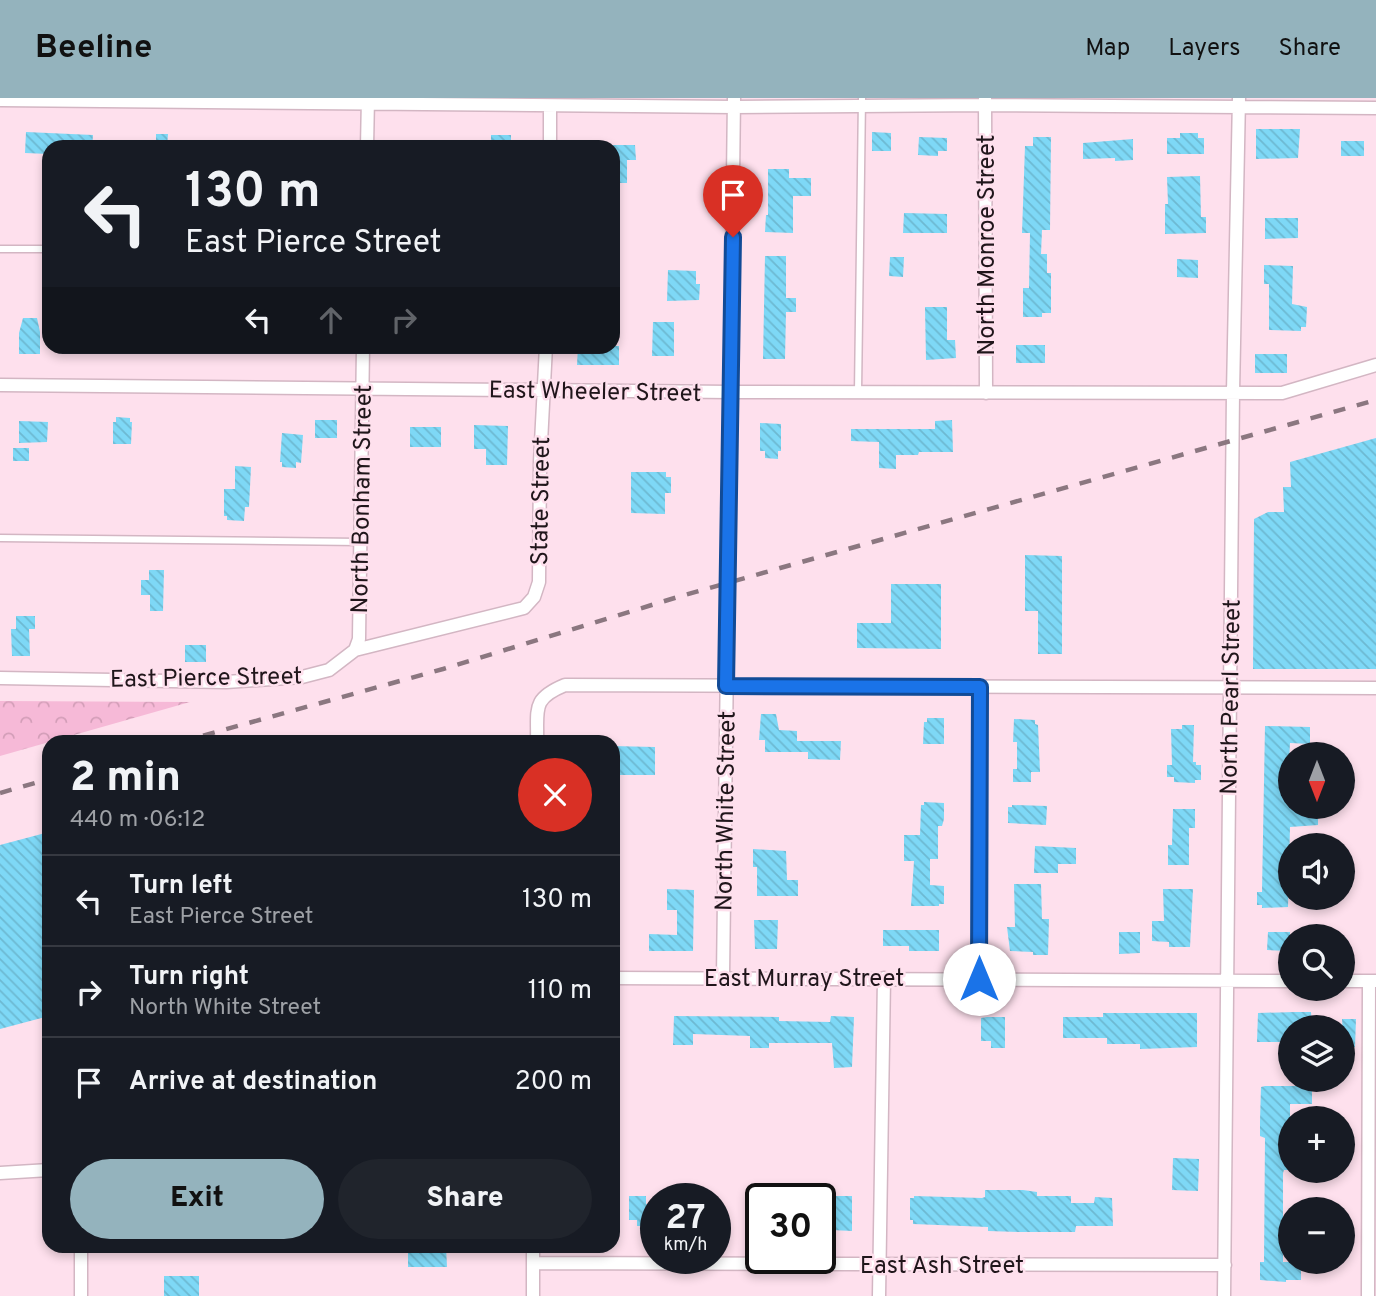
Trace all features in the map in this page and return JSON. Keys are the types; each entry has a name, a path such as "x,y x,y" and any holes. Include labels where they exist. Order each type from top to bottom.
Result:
{"street":[{"path":"0,100 368,101 550,106 985,101 1239,103 1376,108"},
{"path":"367,140 368,101"},
{"name":"North Monroe Street","path":"985,101 986,393"},
{"name":"North White Street","path":"723,977 734,103"},
{"name":"North Pearl Street","path":"1224,1296 1233,392 1239,103"},
{"path":"550,106 550,140"},
{"name":"North Bonham Street","path":"355,649 359,639 363,354"},
{"name":"State Street","path":"524,608 534,597 539,582 540,462 546,354"},
{"name":"East Wheeler Street","path":"0,385 731,392 1282,393 1376,365"},
{"name":"East Pierce Street","path":"0,678 226,682 302,677 329,670 355,649 524,608"},
{"path":"537,735 538,707 547,692 565,685 1376,688"},
{"path":"979,979 980,687"},
{"name":"East Murray Street","path":"620,978 1278,981"},
{"path":"879,1296 884,978"},
{"path":"1355,981 1373,981 1368,1296"},
{"path":"0,1173 42,1170"},
{"path":"81,1253 81,1296"},
{"path":"533,1253 533,1296"},
{"name":"East Ash Street","path":"533,1263 1225,1265"}],"lane":[{"path":"858,392 862,102"},
{"path":"0,248 42,249"},
{"path":"0,538 360,542"}],"green space":[{"path":"0,701 190,702 74,735 42,735 42,744 0,756"}],"building":[{"path":"1256,129 1300,129 1298,158 1256,159"},
{"path":"26,132 93,135 93,140 42,140 42,154 25,153"},
{"path":"872,132 891,133 891,151 872,151"},
{"path":"1180,133 1198,133 1198,138 1204,138 1204,154 1167,154 1167,138 1180,138"},
{"path":"156,134 168,134 168,140 156,140"},
{"path":"491,135 511,135 511,140 491,140"},
{"path":"919,137 947,138 947,151 938,151 938,156 918,155"},
{"path":"1033,137 1051,137 1050,230 1042,230 1041,254 1047,254 1047,273 1051,273 1051,313 1042,313 1042,317 1023,317 1023,288 1029,288 1030,233 1022,233 1025,146 1033,146"},
{"path":"1133,139 1133,160 1083,159 1083,143"},
{"path":"1341,141 1364,141 1364,156 1341,156"},
{"path":"620,145 635,145 636,160 627,160 627,183 620,183"},
{"path":"768,169 789,169 789,178 811,178 811,196 793,196 793,233 765,232 768,215"},
{"path":"1200,176 1201,217 1206,217 1206,233 1165,234 1167,177"},
{"path":"904,213 947,214 947,233 903,233"},
{"path":"1265,218 1298,218 1298,238 1265,239"},
{"path":"765,256 786,256 786,298 796,298 796,312 786,312 785,359 763,359"},
{"path":"890,257 904,257 903,277 889,276"},
{"path":"1177,259 1198,260 1198,278 1177,277"},
{"path":"1264,265 1293,266 1292,304 1307,307 1306,327 1301,327 1301,331 1269,330 1269,284 1264,284"},
{"path":"668,270 696,271 696,284 700,284 699,300 667,301"},
{"path":"925,307 947,307 947,340 955,340 956,358 926,360"},
{"path":"23,318 37,318 40,354 19,354 19,333"},
{"path":"653,322 674,322 674,356 652,356"},
{"path":"1016,345 1045,345 1045,363 1016,363"},
{"path":"578,354 619,354 619,365 577,365"},
{"path":"1255,354 1287,354 1287,373 1255,373"},
{"path":"116,417 130,418 131,444 113,444 113,422 116,422"},
{"path":"315,420 337,420 337,438 315,438"},
{"path":"952,420 953,452 896,455 896,469 879,468 879,442 851,441 851,429 935,429 935,421"},
{"path":"19,421 48,422 47,442 19,443"},
{"path":"760,423 781,424 781,451 778,451 778,459 765,458 765,451 760,451"},
{"path":"474,425 508,426 507,465 486,465 486,449 474,449"},
{"path":"410,427 441,427 441,447 410,447"},
{"path":"282,433 303,435 301,463 296,462 296,468 282,467 280,462"},
{"path":"1376,438 1376,669 1253,669 1254,519 1268,512 1284,512 1283,487 1291,487 1290,462"},
{"path":"13,448 29,448 29,461 13,461"},
{"path":"235,466 251,467 249,507 245,507 244,521 227,520 227,516 224,516 224,489 235,489"},
{"path":"631,472 666,472 666,477 671,477 671,493 665,493 665,514 631,513"},
{"path":"1025,555 1062,556 1062,654 1038,654 1038,611 1025,611"},
{"path":"149,570 164,570 163,611 150,611 150,595 141,595 141,580 149,580"},
{"path":"891,584 941,584 941,649 857,648 857,623 891,623"},
{"path":"16,616 35,616 35,629 29,629 30,656 12,656 11,629 16,629"},
{"path":"185,645 206,645 206,662 185,662"},
{"path":"761,714 776,714 779,730 797,731 797,741 841,741 840,760 808,759 808,752 765,752 765,740 759,740"},
{"path":"927,718 944,718 944,744 923,744 924,722 927,722"},
{"path":"1014,719 1035,720 1038,725 1040,772 1031,772 1031,782 1013,782 1013,769 1017,769 1017,742 1013,742"},
{"path":"1182,725 1194,725 1193,762 1201,765 1201,780 1195,780 1195,783 1174,782 1174,777 1167,777 1167,765 1172,765 1171,729 1182,729"},
{"path":"1265,726 1310,727 1310,742 1278,742 1278,819 1318,819 1318,825 1290,827 1290,833 1278,833 1278,907 1262,908 1262,905 1257,905 1257,892 1262,892"},
{"path":"620,746 655,747 655,775 620,775"},
{"path":"924,802 944,803 944,819 942,826 938,826 938,859 930,859 930,885 944,886 944,904 939,906 911,906 914,861 904,861 904,835 920,835 921,805 924,805"},
{"path":"1047,806 1046,825 1008,823 1008,807"},
{"path":"1173,809 1195,809 1195,828 1189,828 1189,865 1168,865 1168,845 1172,845"},
{"path":"42,834 42,1018 0,1029 0,845"},
{"path":"1035,846 1076,848 1076,864 1058,864 1058,873 1034,873"},
{"path":"753,849 786,851 787,880 798,880 798,896 757,896 757,867 753,867"},
{"path":"1014,884 1041,884 1042,919 1049,919 1048,955 1010,951 1007,927 1015,927"},
{"path":"667,889 694,890 693,951 649,951 649,934 677,935 677,910 667,910"},
{"path":"1163,889 1193,889 1190,947 1169,947 1169,942 1152,941 1152,921 1164,921"},
{"path":"754,920 778,920 777,949 755,949"},
{"path":"883,930 939,930 939,951 909,951 909,946 883,946"},
{"path":"1119,932 1140,932 1140,953 1119,954"},
{"path":"1268,932 1278,932 1278,950 1267,950"},
{"path":"1311,1012 1311,1015 1278,1015 1278,1042 1257,1042 1258,1013"},
{"path":"1103,1013 1197,1013 1197,1047 1140,1049 1140,1044 1107,1044 1107,1038 1063,1038 1063,1017 1103,1017"},
{"path":"674,1016 779,1017 779,1021 830,1022 831,1016 854,1017 852,1067 834,1068 832,1043 769,1043 769,1048 750,1048 750,1036 693,1034 693,1045 673,1045"},
{"path":"1005,1017 1005,1048 991,1048 991,1041 981,1041 981,1018"},
{"path":"1278,1086 1278,1092 1312,1092 1312,1104 1278,1106 1278,1183 1283,1183 1283,1197 1278,1197 1278,1274 1301,1274 1301,1280 1260,1280 1260,1262 1264,1262 1265,1138 1260,1136 1261,1087"},
{"path":"1173,1158 1199,1159 1198,1191 1172,1190"},
{"path":"985,1190 1023,1190 1037,1192 1037,1196 1071,1196 1071,1203 1094,1203 1095,1197 1112,1198 1113,1226 1076,1226 1075,1232 1020,1232 988,1231 988,1227 913,1224 913,1220 910,1220 910,1198 914,1196 982,1198 985,1197"},
{"path":"629,1196 640,1196 640,1226 637,1226 637,1220 629,1220"},
{"path":"836,1196 852,1196 852,1231 836,1230"},
{"path":"408,1253 446,1253 447,1267 408,1267"},
{"path":"164,1276 199,1276 199,1296 164,1296"}],"railway":[{"path":"205,735 443,669 681,596 1376,400"},
{"path":"0,793 42,781"}],"route":[{"path":"733,237 726,686 980,687 979,979"}]}
